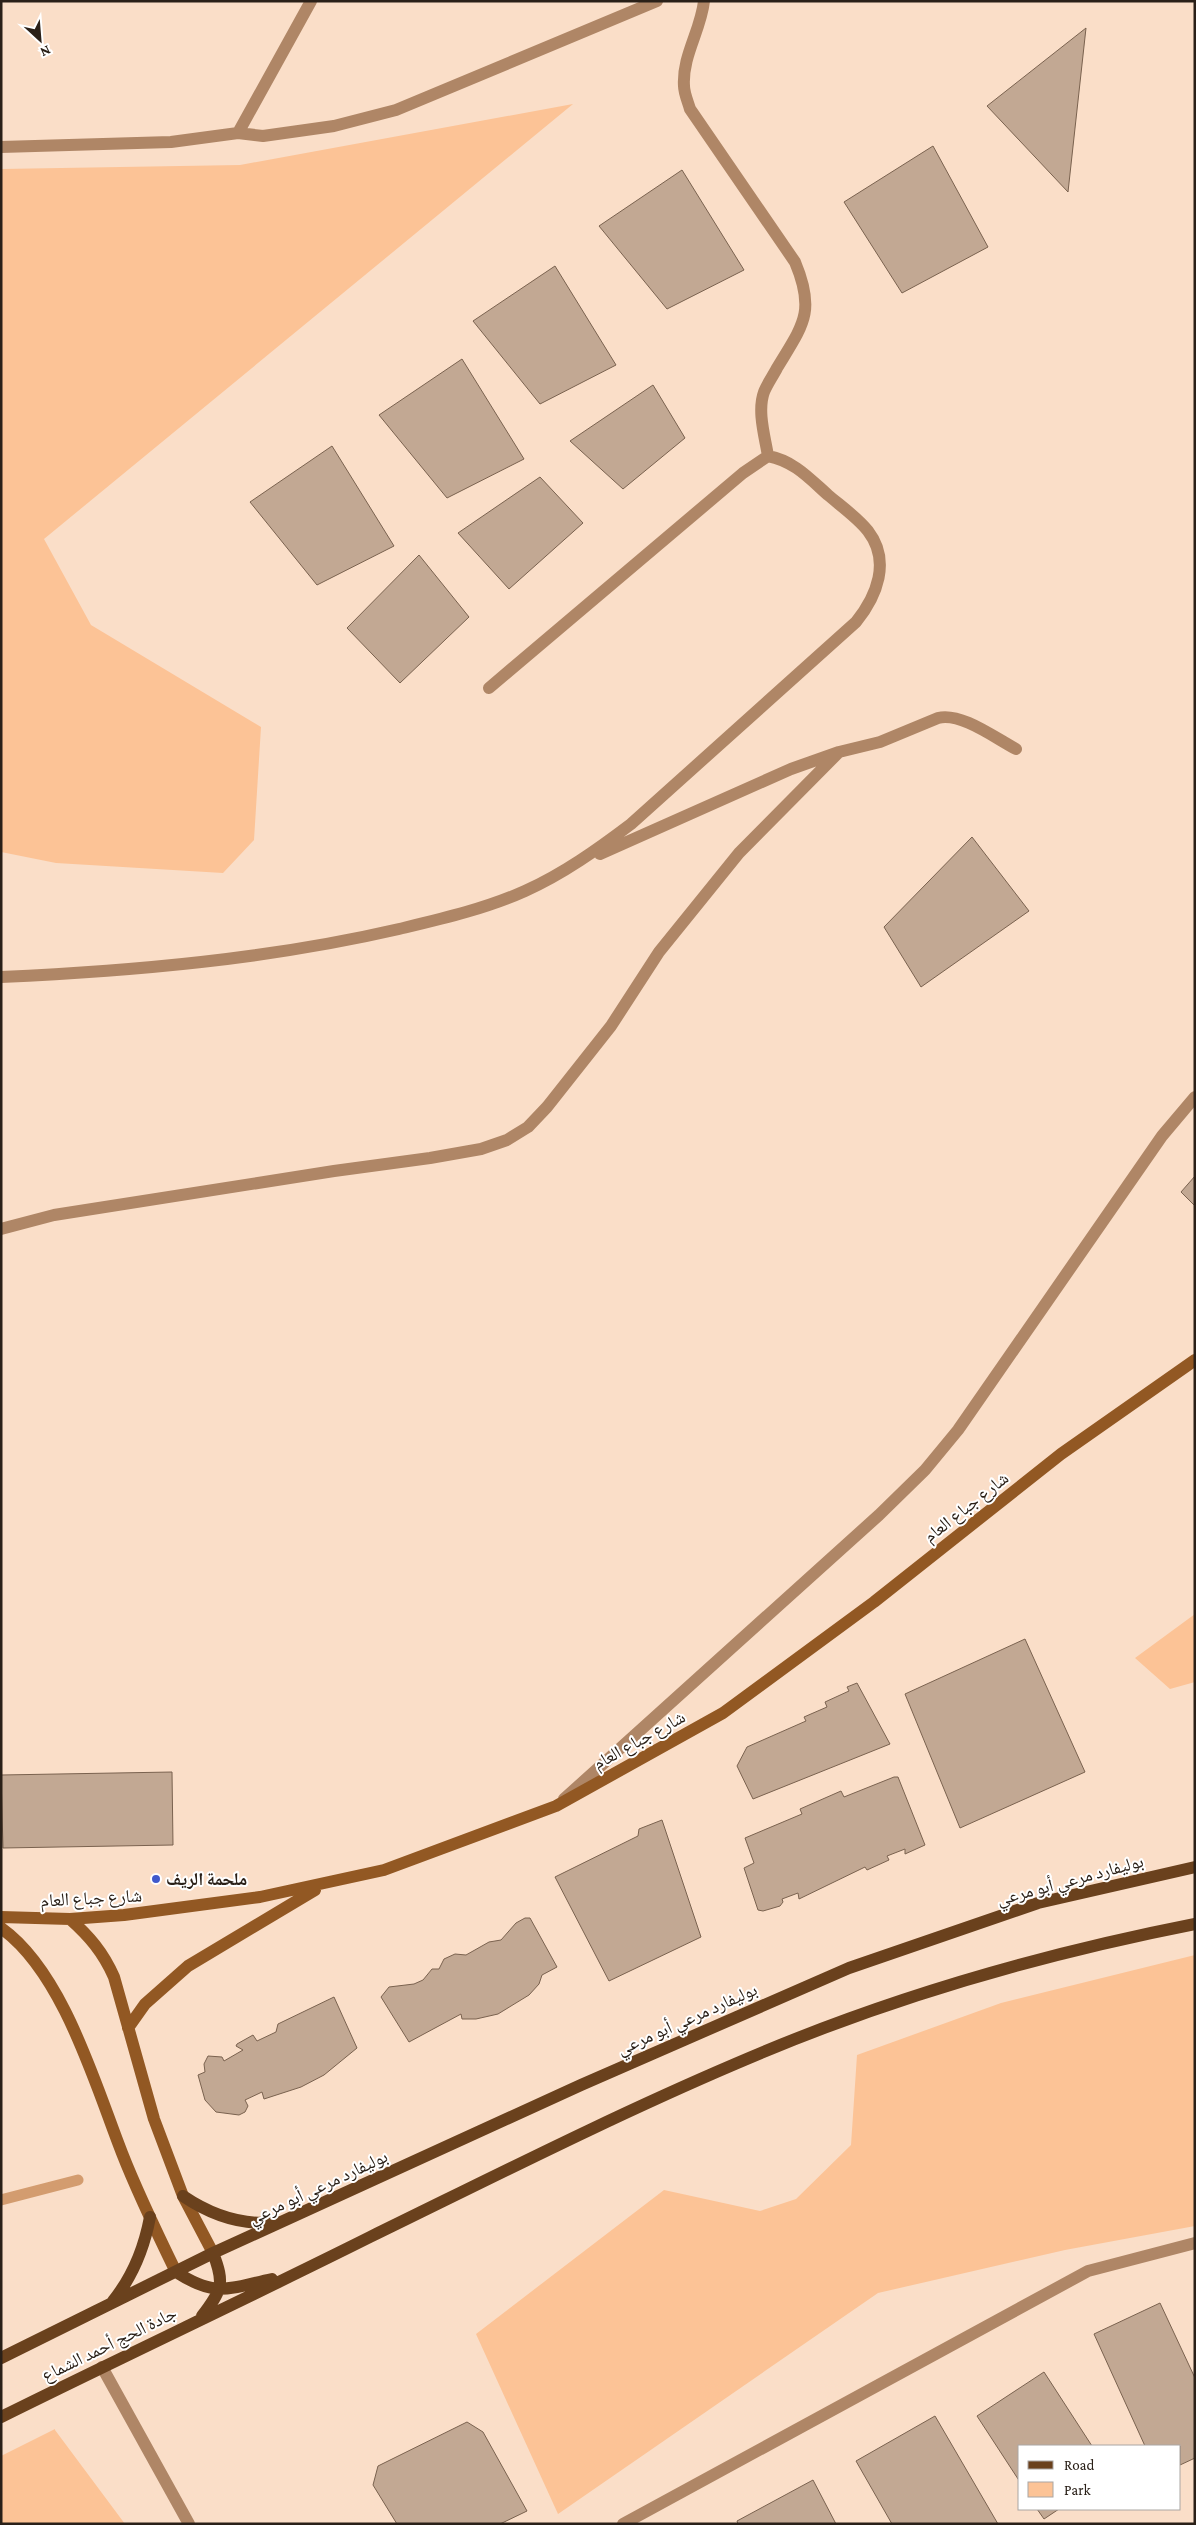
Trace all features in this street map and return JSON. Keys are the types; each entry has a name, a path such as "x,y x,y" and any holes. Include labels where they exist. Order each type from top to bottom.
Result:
{"main road":[{"name":"شارع جباع العام","path":"1,1917 70,1918 124,1916 260,1897 326,1884 384,1870 556,1806 723,1713 874,1602 1061,1454 1195,1360"},
{"name":"بوليفارد مرعي أبو مرعي","path":"213,2254 581,2085 849,1968 1038,1903 1195,1867"},
{"path":"128,2028 145,2004 188,1966 326,1884"},
{"path":"70,1918 96,1944 106,1959 114,1977 154,2119 183,2196 213,2254 222,2281 220,2290 200,2319"},
{"path":"1,1928 32,1955 50,1982 71,2025 150,2217 176,2272 199,2285 220,2290 300,2272 600,2124 737,2062 866,2012 983,1974 1100,1942 1195,1924"},
{"path":"183,2196 198,2206 232,2219 250,2222 287,2221"},
{"path":"110,2304 122,2289 140,2255 150,2217"},
{"name":"جادة الحج أحمد الشماع","path":"1,2358 213,2254"},
{"name":"جادة الحج أحمد الشماع","path":"1,2416 232,2303 300,2272"}],"street":[{"path":"238,133 312,1"},
{"path":"1,147 171,142 238,133 263,136 316,128 396,110 657,1"},
{"path":"704,1 703,16 686,62 683,87 690,109 795,262 804,283 807,304 802,326 764,392 763,422 768,456"},
{"path":"488,688 743,473 768,456"},
{"path":"1,977 129,968 249,956 343,942 491,905 526,890 602,846 631,824 856,622 869,606 878,587 880,567 878,548 868,531 793,464 768,456"},
{"path":"561,871 791,769 839,752 870,746 946,716 963,720 1016,749"},
{"path":"1,1229 54,1215 334,1171 430,1158 481,1149 507,1140 528,1127 547,1107 611,1026 659,952 739,853 839,752"},
{"path":"556,1806 879,1515 925,1470 958,1430 1162,1136 1195,1096"},
{"path":"623,2524 1088,2271 1195,2244"},
{"path":"102,2367 189,2524"}],"green space":[{"path":"573,104 44,539 91,625 261,727 254,840 223,873 56,863 1,852 1,169 240,165"},
{"path":"1195,1614 1195,1682 1170,1689 1135,1658"},
{"path":"1195,1955 1195,2226 1065,2250 878,2293 558,2514 476,2334 664,2190 760,2211 796,2199 851,2145 857,2055 1001,2003"},
{"path":"55,2429 125,2524 1,2524 1,2456"}],"building":[{"path":"1086,28 1068,192 987,106"},
{"path":"933,146 988,247 902,293 844,202"},
{"path":"682,170 744,270 667,309 599,226"},
{"path":"555,266 616,365 540,404 473,321"},
{"path":"462,359 524,459 447,498 379,415"},
{"path":"653,385 685,438 623,489 570,441"},
{"path":"332,446 394,546 317,585 250,502"},
{"path":"540,477 583,523 509,589 458,533"},
{"path":"419,555 469,617 400,683 347,628"},
{"path":"972,837 1029,911 921,987 884,927"},
{"path":"1195,1176 1195,1206 1181,1192"},
{"path":"1025,1639 1085,1772 960,1828 905,1694"},
{"path":"857,1683 890,1744 753,1799 737,1766 747,1747 806,1721 804,1717 827,1707 825,1702 849,1691 847,1687"},
{"path":"172,1772 173,1845 3,1848 1,1775"},
{"path":"898,1777 925,1845 905,1854 905,1849 887,1856 889,1860 867,1870 865,1867 799,1899 798,1893 782,1899 783,1902 780,1906 763,1911 758,1910 744,1868 754,1863 745,1838 802,1814 800,1809 841,1791 844,1797"},
{"path":"662,1820 701,1937 609,1981 555,1877 638,1836 639,1829"},
{"path":"525,1918 530,1918 557,1967 542,1975 539,1984 529,1995 498,2014 476,2019 462,2019 461,2014 409,2042 381,1997 389,1987 414,1984 423,1980 432,1969 439,1969 444,1959 455,1954 466,1955 489,1942 501,1940 516,1923"},
{"path":"334,1997 357,2048 324,2075 301,2087 264,2099 262,2092 245,2100 248,2106 245,2112 239,2115 216,2112 205,2100 198,2075 205,2072 204,2064 208,2056 222,2057 224,2061 243,2050 236,2046 237,2044 253,2035 257,2041 276,2032 278,2024"},
{"path":"1160,2303 1195,2378 1195,2458 1181,2465 1181,2445 1145,2445 1094,2334"},
{"path":"1044,2372 1091,2445 1018,2445 1018,2479 977,2416"},
{"path":"935,2416 998,2524 892,2524 856,2461"},
{"path":"467,2422 483,2432 527,2511 500,2524 397,2524 373,2485 378,2466"},
{"path":"813,2480 836,2524 738,2524 737,2521"},
{"path":"1038,2510 1058,2510 1044,2519"}],"waterway":[{"path":"1,2200 78,2180"}],"place":[{"name":"ملحمة الريف","path":"156,1879"}]}
